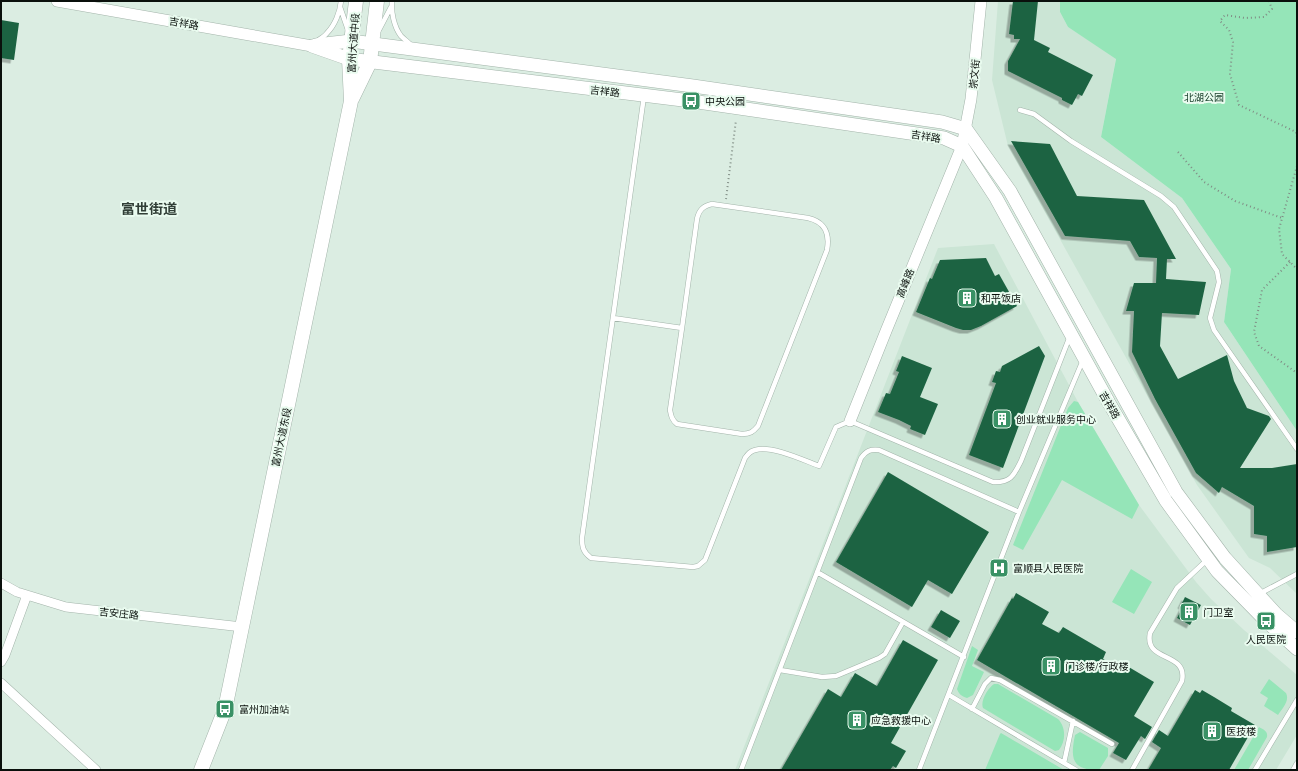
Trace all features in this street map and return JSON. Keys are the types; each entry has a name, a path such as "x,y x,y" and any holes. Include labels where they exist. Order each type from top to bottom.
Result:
{"main road":[{"name":"富州大道中段","path":"351,101 349,59 356,1"},
{"name":"富州大道中段","path":"351,101 370,62 376,1"},
{"name":"吉祥路","path":"312,46 351,41 693,86 942,122 966,129 1010,191 1176,492 1225,558 1276,614 1297,632"},
{"name":"吉祥路","path":"312,46 349,59 738,108 944,138 962,146 996,198 1109,403 1166,501 1217,571 1266,621 1297,649"},
{"name":"富州大道东段","path":"201,770 225,709 351,101"}],"street":[{"name":"吉祥路","path":"57,1 312,46"},
{"name":"崇文街","path":"962,146 971,99 981,1"},
{"name":"高峰路","path":"850,421 962,146"},
{"name":"吉安庄路","path":"1,583 17,592 66,607 242,627"},
{"path":"1,662 27,595"},
{"path":"1,683 96,770"}],"lane":[{"path":"312,46 327,33 336,19 341,1"},
{"path":"372,44 391,7 392,1"},
{"path":"340,7 351,41"},
{"path":"391,7 395,24 401,36 417,50"},
{"path":"644,96 582,538 582,546 590,558 693,567 698,566 705,560 745,458 749,453 757,449 780,451 819,466 836,427 850,421 994,482 1003,482 1015,474 1021,461 1071,334"},
{"path":"1020,110 1034,114 1072,141 1161,196 1174,206 1217,271 1219,282 1210,318 1214,330 1297,449"},
{"path":"712,204 815,220 825,229 828,235 827,250 758,426 754,431 748,434 742,434 683,426 674,421 670,410 682,328 698,213 702,208 712,204"},
{"path":"613,318 682,328"},
{"path":"919,770 1019,512 1084,358"},
{"path":"741,770 861,458 865,452 871,449 879,450 1019,512"},
{"path":"1132,770 1184,675 1183,670 1178,664 1152,649 1148,640 1150,633 1177,588 1208,559"},
{"path":"817,572 964,656"},
{"path":"1258,594 1297,574"},
{"path":"780,670 822,677 836,676 885,654 903,622"},
{"path":"972,709 985,684 991,678 1000,680 1112,744"},
{"path":"949,695 1076,770"},
{"path":"1255,770 1297,700"},
{"path":"1064,763 1073,721"},
{"path":"1293,770 1297,763"}],"path":[{"path":"1269,1 1272,9 1264,17 1245,18 1225,15 1220,21 1228,30 1233,42 1230,74 1238,105 1296,132 1297,137"},
{"path":"725,206 738,108"},
{"path":"1178,152 1204,182 1210,186 1234,201 1282,218"},
{"path":"1297,166 1279,229 1282,254 1297,269"},
{"path":"1290,262 1262,290 1254,332 1259,346 1297,373"}],"shaded area":[{"path":"998,1 1060,1 1060,12 1068,27 1116,58 1101,137 1182,198 1231,269 1224,322 1297,431 1297,594 1270,568 1249,558 1197,485 1008,146 992,80"},
{"name":"富顺县人民医院","path":"994,244 1078,402 1139,505 1196,582 1211,599 1244,630 1297,675 1297,735 1276,770 735,770 938,248"}],"green space":[{"name":"北湖公园","path":"1060,1 1297,1 1297,431 1224,322 1231,269 1182,198 1101,137 1116,59 1068,27 1060,12"},
{"path":"1074,401 1078,402 1139,505 1132,519 1062,480 1023,550 1013,545 1068,408"},
{"path":"1131,569 1152,582 1134,614 1112,602"},
{"path":"972,646 978,650 972,666 984,672 973,695 967,698 960,695 957,689"},
{"path":"1269,679 1286,693 1287,696 1285,705 1278,715 1264,706 1268,698 1260,693"},
{"path":"994,684 998,684 1061,722 1064,730 1064,738 1059,750 1055,751 983,708 982,705 985,695 989,688"},
{"path":"1259,727 1266,732 1267,737 1248,770 1234,770"},
{"path":"1080,732 1108,748 1108,756 1099,770 1083,768 1075,762 1073,757 1073,743 1075,735"},
{"path":"1001,733 1064,770 985,770"}],"building":[{"path":"1013,1 1038,1 1034,40 1050,48 1048,52 1093,75 1082,96 1078,94 1072,105 1062,100 1062,98 1008,71 1008,61 1020,39 1014,39 1014,35 1009,34"},
{"path":"1,20 19,23 14,60 1,58"},
{"path":"1011,141 1050,144 1077,196 1144,200 1176,259 1167,259 1166,279 1206,282 1199,315 1162,313 1160,346 1178,379 1227,355 1234,381 1247,408 1269,416 1271,419 1240,468 1272,468 1297,464 1297,547 1267,552 1267,536 1254,534 1254,506 1222,487 1219,493 1196,473 1155,399 1132,352 1134,311 1126,311 1134,283 1156,283 1157,258 1139,257 1130,241 1065,236"},
{"name":"和平饭店","path":"986,258 995,276 999,274 1017,306 971,330 956,328 916,312 930,278 932,279 940,260"},
{"name":"创业就业服务中心","path":"1039,346 1045,356 1003,468 969,455 996,383 992,382 996,371 1000,372 1002,366"},
{"path":"902,356 932,368 920,397 938,404 925,435 910,429 911,426 899,420 878,412 886,393 890,394 899,372 896,371"},
{"path":"888,472 989,532 952,594 928,580 912,607 836,562"},
{"name":"门诊楼/行政楼","path":"1016,593 1049,612 1042,624 1059,633 1063,627 1106,652 1103,659 1119,668 1122,663 1154,682 1134,716 1152,727 1145,739 1141,736 1126,760 1113,753 1119,743 977,660"},
{"name":"门卫室","path":"1185,597 1201,605 1190,625 1177,618 1183,606 1181,605"},
{"path":"941,610 960,621 950,638 931,627"},
{"name":"应急救援中心","path":"903,640 938,660 891,743 906,751 896,768 893,766 890,770 781,770 828,689 841,697 855,673 877,686"},
{"name":"医技楼","path":"1195,690 1200,693 1202,690 1214,697 1232,708 1231,711 1255,725 1229,770 1148,770 1161,748 1152,742 1159,730 1168,736"}],"place":[{"name":"中央公园","path":"691,101"},
{"name":"和平饭店","path":"967,298"},
{"name":"创业就业服务中心","path":"1002,419"},
{"name":"富顺县人民医院","path":"999,568"},
{"name":"门卫室","path":"1189,612"},
{"name":"人民医院","path":"1266,621"},
{"name":"门诊楼/行政楼","path":"1051,666"},
{"name":"富州加油站","path":"225,709"},
{"name":"应急救援中心","path":"857,720"},
{"name":"医技楼","path":"1212,731"}],"district":[{"name":"富世街道","path":"149,209"}]}
